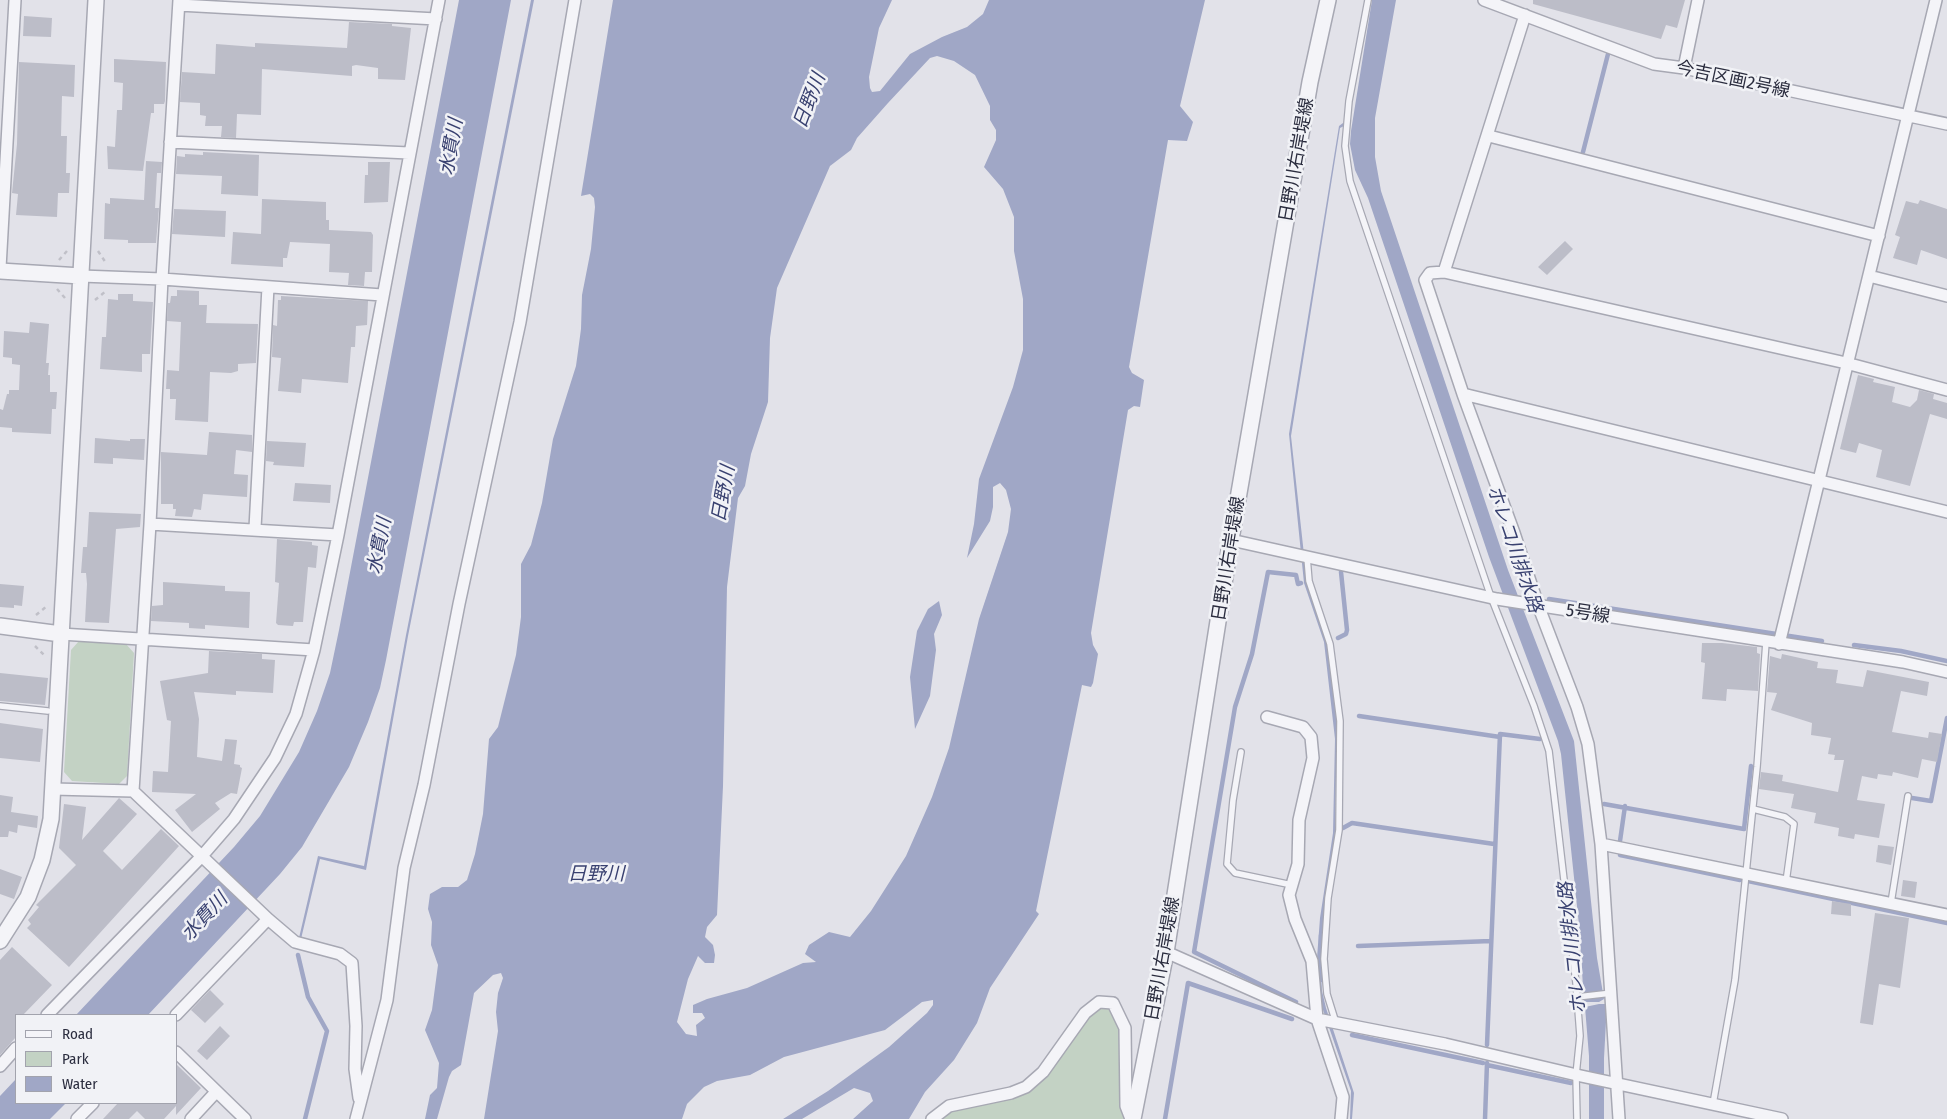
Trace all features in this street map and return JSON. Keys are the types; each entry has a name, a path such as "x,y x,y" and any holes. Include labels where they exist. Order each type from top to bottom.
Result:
{"street":[{"path":"15,0 4,133 0,270 162,279 382,295"},
{"path":"0,941 17,916 36,877 47,841 53,789 96,0"},
{"path":"48,1014 205,859 274,758 296,714 314,650 338,534 439,0"},
{"path":"356,1119 387,1000 404,868 424,785 458,604 520,322 575,0"},
{"name":"日野川右岸堤線","path":"1132,1119 1166,952 1231,540 1310,82 1328,0"},
{"name":"今吉区画2号線","path":"1484,0 1654,64 1684,68 1947,124"},
{"path":"1684,68 1698,0"},
{"path":"1779,644 1817,481 1936,0"},
{"path":"133,791 179,2 436,19"},
{"path":"1444,272 1525,15"},
{"path":"1488,136 1879,236"},
{"path":"170,142 409,153"},
{"path":"1619,1119 1614,1083 1612,993 1601,844 1588,744 1577,707 1533,604 1514,533 1463,394 1425,280 1430,273 1444,272 1846,363 1947,390"},
{"path":"1868,276 1947,296"},
{"path":"255,528 268,287"},
{"path":"1463,394 1947,512"},
{"path":"150,524 255,528 338,534"},
{"name":"5号線","path":"1231,540 1494,598 1766,642 1904,662 1947,672"},
{"path":"0,626 62,634 314,650"},
{"path":"1267,717 1303,727 1311,737 1312,758 1299,820 1298,864 1289,895 1295,919 1312,961 1317,1019 1343,1097 1341,1119"},
{"path":"53,789 133,791 256,908 295,942 340,954 352,963 356,1026 355,1069 360,1105"},
{"path":"1601,844 1947,914"},
{"path":"177,1014 268,919"},
{"path":"1166,952 1317,1019 1445,1044 1578,1076 1782,1119"},
{"path":"932,1119 949,1106 1011,1093 1026,1087 1043,1072 1085,1013 1099,1002 1113,1003 1125,1028 1126,1106 1132,1119"},
{"path":"0,1066 15,1049"},
{"path":"178,1054 246,1119"},
{"path":"191,1119 216,1092"},
{"path":"77,1119 92,1104"}],"lane":[{"path":"1368,0 1349,101 1346,146 1350,181 1357,208 1379,264 1494,598 1549,751 1577,996 1580,1036 1577,1119"},
{"path":"1307,557 1309,580 1330,644 1340,721 1339,830 1328,898 1324,959 1327,994 1336,1023"},
{"path":"1713,1104 1735,980 1766,642"},
{"path":"0,706 48,711"},
{"path":"1241,752 1234,790 1226,864 1235,873 1292,885"},
{"path":"1890,903 1908,796"},
{"path":"1752,808 1785,817 1792,820 1794,824 1786,882"},
{"path":"1577,996 1612,993"}],"path":[{"path":"54,264 71,246"},
{"path":"96,246 102,260 112,268"},
{"path":"51,284 67,301"},
{"path":"92,304 108,289"},
{"path":"33,617 41,612 50,601"},
{"path":"32,643 48,660"}],"green space":[{"path":"79,641 126,644 134,653 127,776 119,784 72,781 64,772 71,650"},
{"path":"1101,1007 1112,1010 1119,1026 1120,1106 1124,1119 939,1119 952,1110 1029,1091 1040,1082 1086,1017"}],"water":[{"name":"水貫川","path":"459,0 511,0 386,660 380,688 349,767 302,847 280,874 149,1014 77,1014 234,847 260,816 299,752 317,711 330,673"},
{"path":"531,0 534,0 408,636 366,870 320,859 301,939 299,938 318,856 364,866 406,635"},
{"name":"日野川","path":"613,0 892,0 879,28 869,77 872,92 880,91 910,54 942,37 967,27 983,14 989,0 1205,0 1180,106 1193,122 1187,141 1168,140 1129,367 1132,373 1144,380 1140,407 1134,406 1128,410 1091,633 1093,645 1098,654 1093,683 1091,687 1082,685 1036,911 1039,914 990,988 977,1023 954,1060 925,1092 909,1119 853,1119 873,1101 870,1093 854,1088 802,1119 783,1119 828,1091 889,1047 927,1013 933,1005 933,1000 922,1002 885,1030 784,1057 750,1075 717,1081 704,1087 687,1104 682,1119 484,1119 498,1031 496,1012 498,993 503,978 501,973 493,975 474,993 461,1065 452,1071 449,1077 437,1119 425,1119 430,1095 437,1088 439,1063 425,1030 432,1010 438,965 431,945 432,922 428,909 430,894 442,887 458,887 467,880 475,854 483,814 489,739 498,727 516,655 521,617 521,564 531,545 542,503 553,439 576,366 581,329 582,295 591,249 595,207 594,198 590,194 581,196","holes":["937,56 954,61 975,75 990,106 990,120 996,130 996,140 984,167 1003,189 1014,217 1014,251 1023,299 1023,350 1013,387 979,479 974,524 967,558 990,521 993,507 993,487 1000,483 1006,490 1011,509 1008,532 979,619 949,748 932,797 906,856 871,911 850,937 829,932 809,945 805,954 816,962 803,963 747,988 707,999 693,1005 693,1013 702,1013 705,1018 696,1025 697,1036 686,1034 677,1022 688,979 698,956 705,963 714,963 715,955 713,945 705,937 707,927 717,915 723,786 727,587 738,498 745,486 751,454 768,402 770,338 777,288 830,166 851,150 857,138 930,58"]},
{"path":"1372,0 1396,0 1375,118 1375,157 1381,191 1508,570 1574,741 1597,958 1604,999 1599,1002 1584,1002 1579,925 1561,754 1558,741 1489,557 1368,198 1355,170 1350,144 1351,131"},
{"path":"1343,123 1344,126 1340,128 1291,436 1307,582 1327,644 1337,719 1335,833 1320,958 1322,991 1326,1008 1354,1093 1352,1119 1350,1119 1351,1091 1322,1007 1320,992 1317,958 1320,918 1333,833 1335,739 1324,642 1304,583 1289,434 1339,126"},
{"path":"939,601 942,615 934,634 936,650 930,696 915,729 910,677 917,631 928,609"},
{"path":"1607,1004 1604,1058 1604,1119 1589,1119 1589,1056 1585,1007"},
{"path":"15,1080 15,1104 65,1104 50,1119 0,1119 0,1096"}],"building":[{"path":"1533,0 1685,0 1677,28 1666,25 1661,39 1533,4"},
{"path":"24,16 52,18 51,37 23,36"},
{"path":"349,22 392,24 392,26 411,28 405,80 378,79 378,68 356,65 352,66 352,76 262,69 261,115 237,114 236,138 221,137 222,126 205,126 206,116 200,115 200,103 180,102 182,72 215,74 216,44 255,47 255,43 347,48"},
{"path":"114,59 166,62 165,101 164,104 154,104 154,113 151,113 143,171 108,169 107,146 115,147 117,110 122,110 123,83 114,82"},
{"path":"19,62 75,65 74,97 62,96 61,136 67,136 66,173 70,173 69,193 58,193 57,217 16,215 18,194 12,193 17,144"},
{"path":"203,152 259,155 258,196 221,194 222,176 176,174 177,156 185,157 185,154 203,155"},
{"path":"146,161 162,162 161,173 157,173 155,208 159,208 156,243 128,243 128,240 104,239 105,203 110,204 110,198 144,200"},
{"path":"368,162 390,162 388,202 364,203 365,175 368,175"},
{"path":"262,199 326,202 326,220 329,220 329,230 371,232 373,235 372,272 365,272 364,286 348,285 349,273 329,272 330,244 290,242 287,258 283,258 283,267 231,264 233,232 261,234"},
{"path":"1920,200 1947,209 1947,259 1921,250 1917,265 1893,258 1900,237 1895,235 1906,201 1918,204"},
{"path":"174,209 226,211 225,237 172,234"},
{"path":"1565,241 1573,249 1547,275 1538,267"},
{"path":"177,290 199,291 199,305 207,305 206,323 258,324 256,363 238,364 238,371 231,373 210,372 208,422 175,420 176,399 170,399 170,389 166,389 167,370 179,371 181,322 167,321 168,303 170,303 171,296 177,296"},
{"path":"118,294 133,294 133,301 153,302 150,354 142,354 142,372 100,369 102,337 106,337 108,299 118,300"},
{"path":"281,296 368,301 367,325 356,326 355,347 351,347 348,383 302,379 301,393 278,391 281,358 272,357 273,325 277,326 278,300 281,300"},
{"path":"30,322 49,324 46,363 49,363 50,392 57,392 56,409 52,409 51,434 12,432 12,428 0,427 0,409 3,410 9,390 19,390 20,365 12,364 12,358 3,357 4,331 29,333"},
{"path":"1858,375 1874,379 1873,382 1895,387 1892,402 1910,407 1917,400 1919,390 1934,394 1933,399 1947,403 1947,419 1930,414 1910,486 1876,477 1882,450 1859,443 1856,453 1840,449"},
{"path":"209,432 252,435 252,452 236,450 234,474 248,475 247,497 203,494 201,510 194,509 192,517 175,516 176,509 173,509 173,504 161,504 161,452 207,455"},
{"path":"95,438 130,441 130,439 145,439 144,460 113,458 113,464 94,463"},
{"path":"267,441 306,443 304,467 273,465 274,462 266,461"},
{"path":"295,483 331,485 330,503 293,501"},
{"path":"89,512 141,514 140,527 116,529 109,623 85,622 87,584 86,573 81,573 83,547 87,547"},
{"path":"277,539 312,542 312,545 318,546 316,568 308,567 303,622 294,622 293,626 278,625 276,623 279,583 275,582"},
{"path":"163,582 225,586 225,591 250,592 249,628 205,625 205,629 189,628 189,623 151,621 152,606 163,605"},
{"path":"0,584 24,586 22,606 14,605 14,608 0,607"},
{"path":"1702,643 1757,647 1757,653 1760,654 1758,691 1727,689 1726,701 1702,699 1705,663 1701,662"},
{"path":"209,651 262,654 262,659 275,660 273,693 236,691 236,695 194,692 199,719 197,757 222,761 225,739 237,740 234,764 240,765 242,768 237,794 231,793 215,803 220,809 192,832 175,810 196,794 152,792 153,771 168,772 171,721 167,720 160,681 208,673"},
{"path":"1782,654 1818,662 1817,668 1838,670 1836,683 1863,687 1867,670 1929,682 1927,696 1901,691 1892,732 1928,738 1929,732 1942,734 1937,762 1922,759 1918,778 1893,772 1892,776 1878,774 1877,779 1862,776 1857,800 1885,804 1879,838 1855,834 1854,839 1838,836 1839,828 1814,823 1816,813 1791,808 1794,794 1759,789 1761,772 1783,775 1782,781 1838,792 1844,760 1834,760 1835,755 1828,754 1831,738 1811,735 1812,723 1771,710 1777,693 1767,692 1770,656 1781,659"},
{"path":"0,673 48,678 45,705 0,701"},
{"path":"0,723 43,729 40,762 0,758"},
{"path":"0,795 13,797 11,812 38,816 37,828 18,825 17,833 9,831 8,837 0,837"},
{"path":"119,798 137,814 103,851 122,870 161,829 179,846 69,967 27,928 31,924 28,920 39,907 36,905 76,865 59,848 64,804 86,807 82,840"},
{"path":"1878,845 1894,847 1891,865 1876,862"},
{"path":"0,869 22,877 14,899 0,894"},
{"path":"1903,880 1917,882 1915,898 1901,896"},
{"path":"1832,901 1851,904 1851,916 1831,914"},
{"path":"1875,913 1909,918 1900,988 1879,984 1873,1025 1860,1023"},
{"path":"12,947 52,985 24,1014 15,1014 15,1038 0,1055 0,960"},
{"path":"210,990 224,1004 205,1023 191,1010"},
{"path":"220,1026 230,1036 207,1060 197,1051"},
{"path":"178,1066 201,1088 176,1115 176,1106 164,1119 145,1119 137,1111 129,1119 103,1119 117,1104 178,1104"}],"waterway":[{"path":"1583,152 1608,54"},
{"path":"1296,1002 1194,952 1235,707 1252,654 1268,572 1296,575 1298,584 1301,583"},
{"path":"1338,638 1346,634 1347,630 1341,572"},
{"name":"ホレコ川排水路","path":"1549,599 1822,641"},
{"path":"1854,645 1901,651 1947,661"},
{"path":"1359,716 1500,737"},
{"path":"1912,798 1931,801 1947,718"},
{"path":"1487,1045 1500,734 1540,739"},
{"path":"1604,804 1744,829 1751,766"},
{"path":"1620,841 1625,806"},
{"path":"1343,828 1352,823 1494,844"},
{"path":"1620,855 1740,880"},
{"path":"1748,881 1947,923"},
{"path":"1321,935 1321,980"},
{"path":"1358,946 1491,941"},
{"path":"298,955 308,997 327,1031 305,1119"},
{"path":"1165,1119 1188,983 1292,1019"},
{"path":"1352,1035 1483,1063"},
{"path":"1485,1119 1487,1063"},
{"path":"1487,1065 1571,1083"}]}
